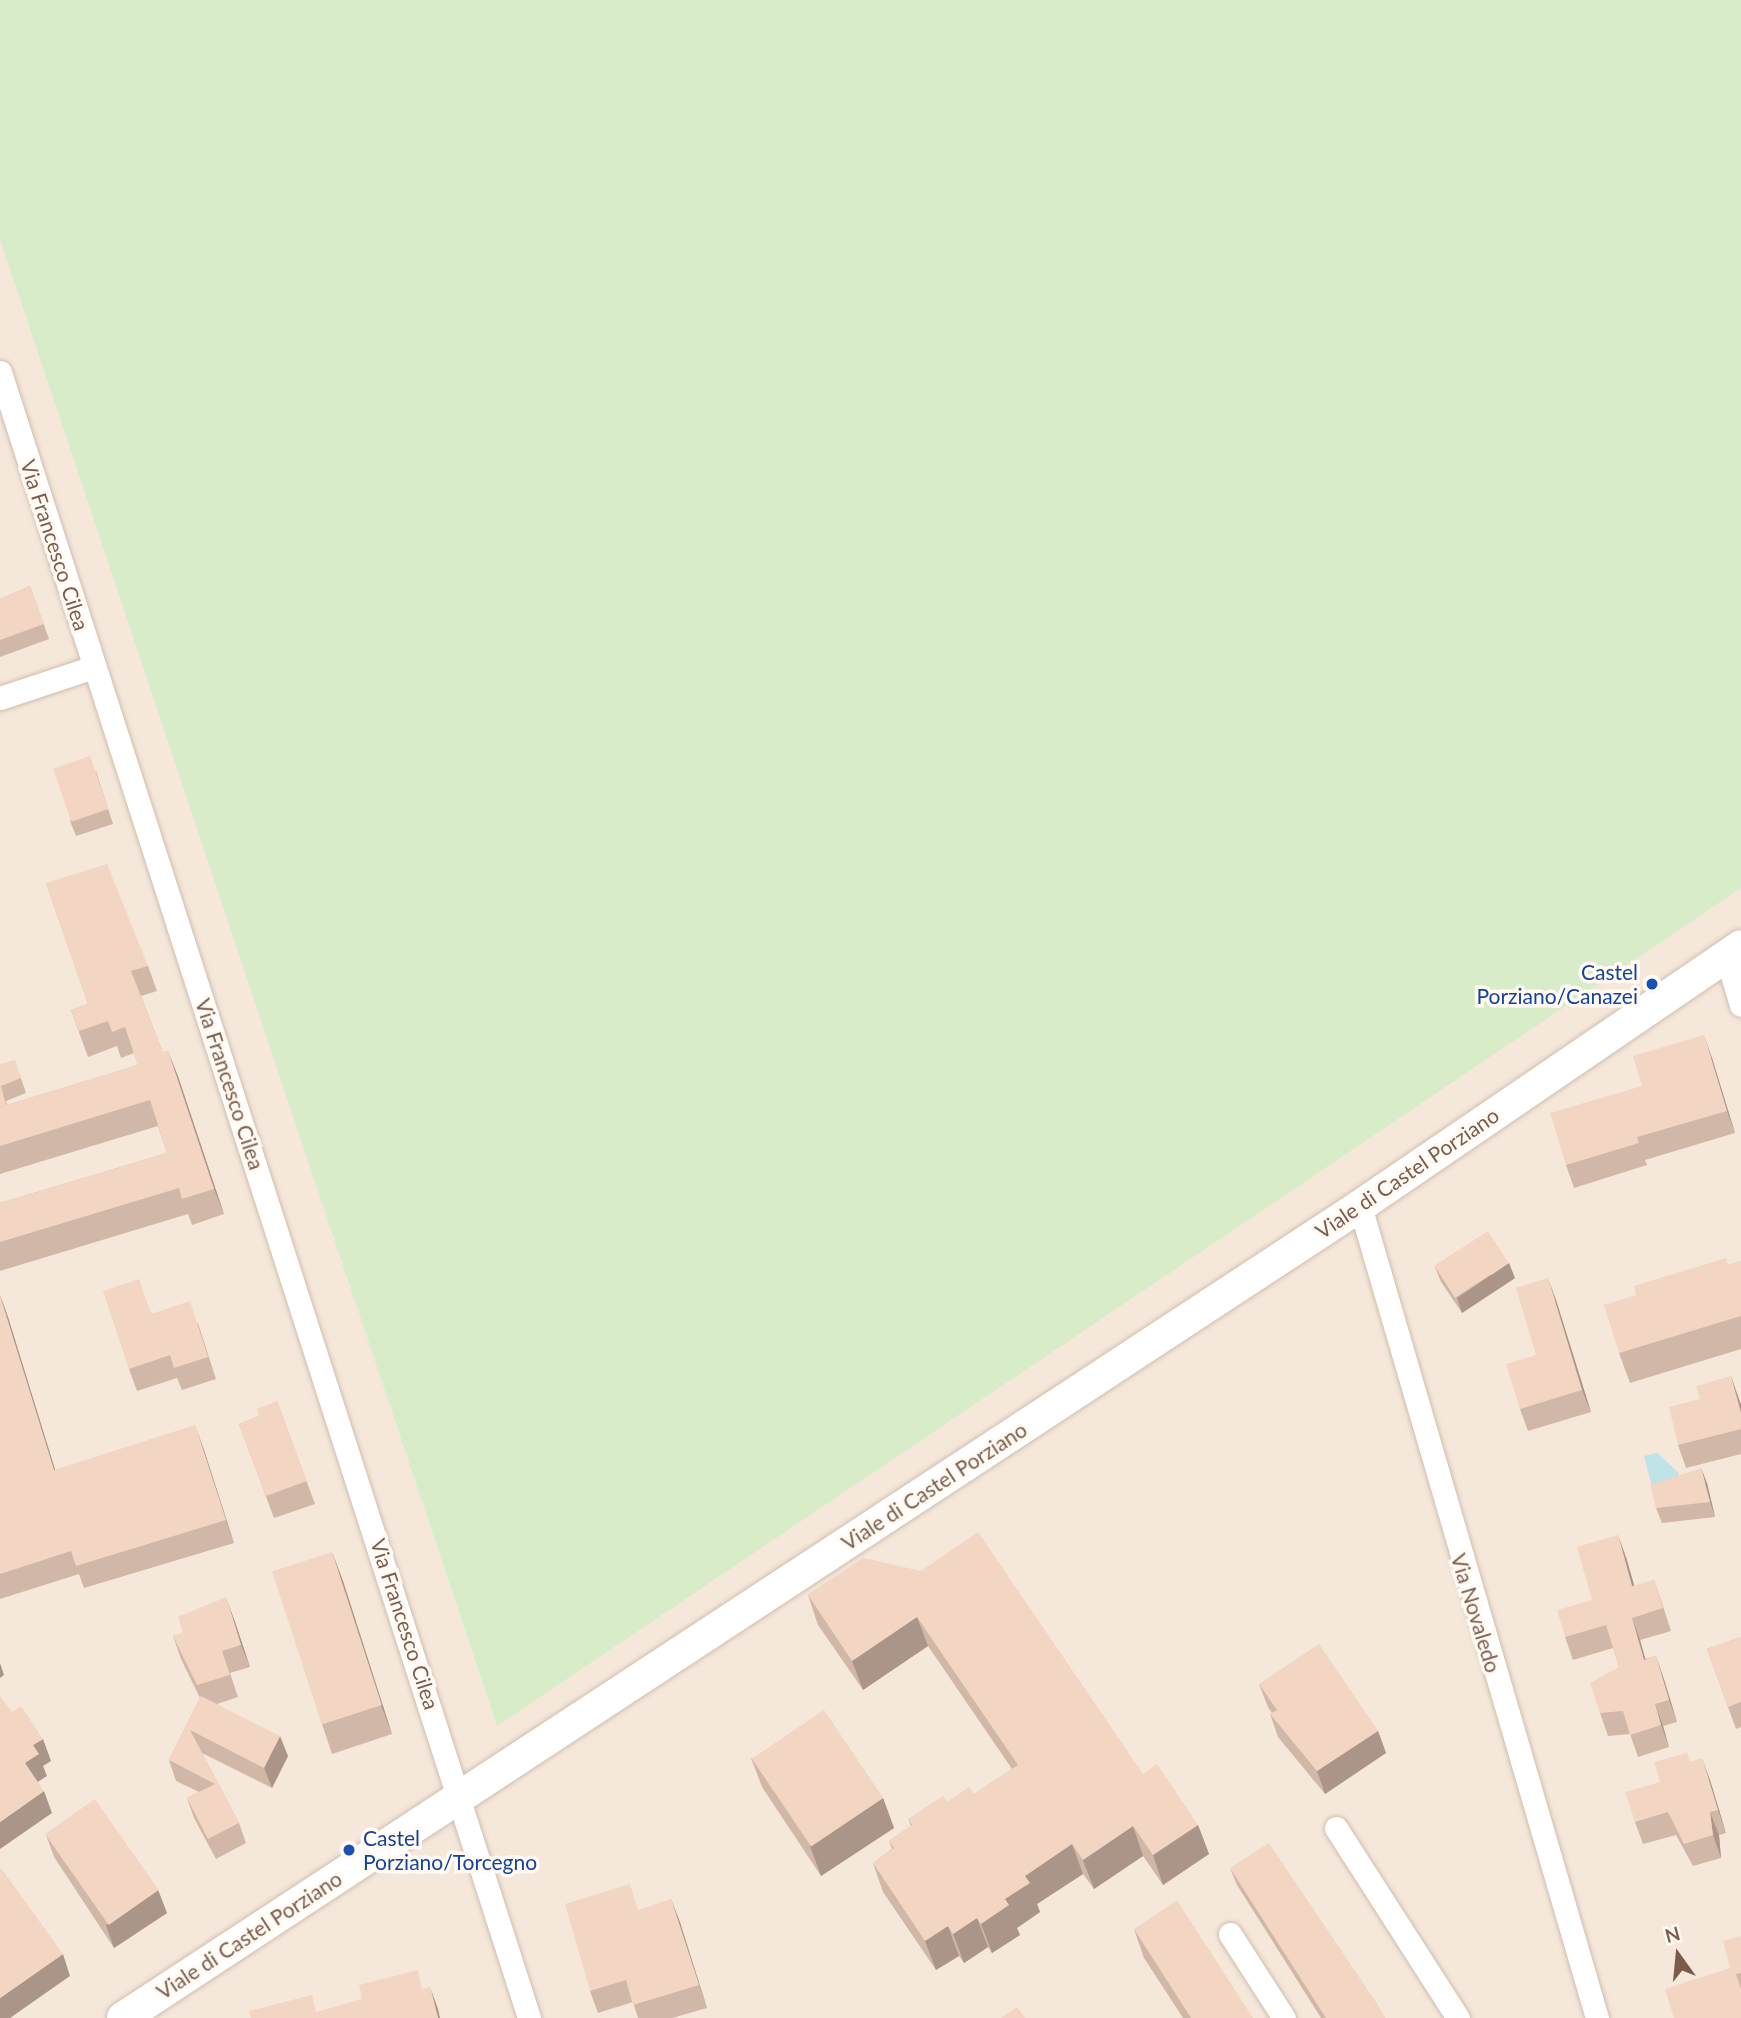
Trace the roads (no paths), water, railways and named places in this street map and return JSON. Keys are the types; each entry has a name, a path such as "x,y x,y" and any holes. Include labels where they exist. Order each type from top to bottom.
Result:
{"street":[{"name":"Via Francesco Cilea","path":"0,372 461,1796 528,2018"},
{"path":"0,698 94,667"},
{"path":"1734,951 1741,1005"},
{"name":"Viale di Castel Porziano","path":"122,2018 1360,1206 1734,951"},
{"name":"Via Novaledo","path":"1360,1206 1597,2018"},
{"path":"1336,1828 1458,2018"},
{"path":"1230,1934 1284,2018"}],"water":[{"path":"1657,1453 1678,1472 1681,1484 1653,1491 1644,1456"}],"place":[{"name":"Castel Porziano/Canazei","path":"1652,984"},
{"name":"Castel Porziano/Torcegno","path":"349,1850"}]}
